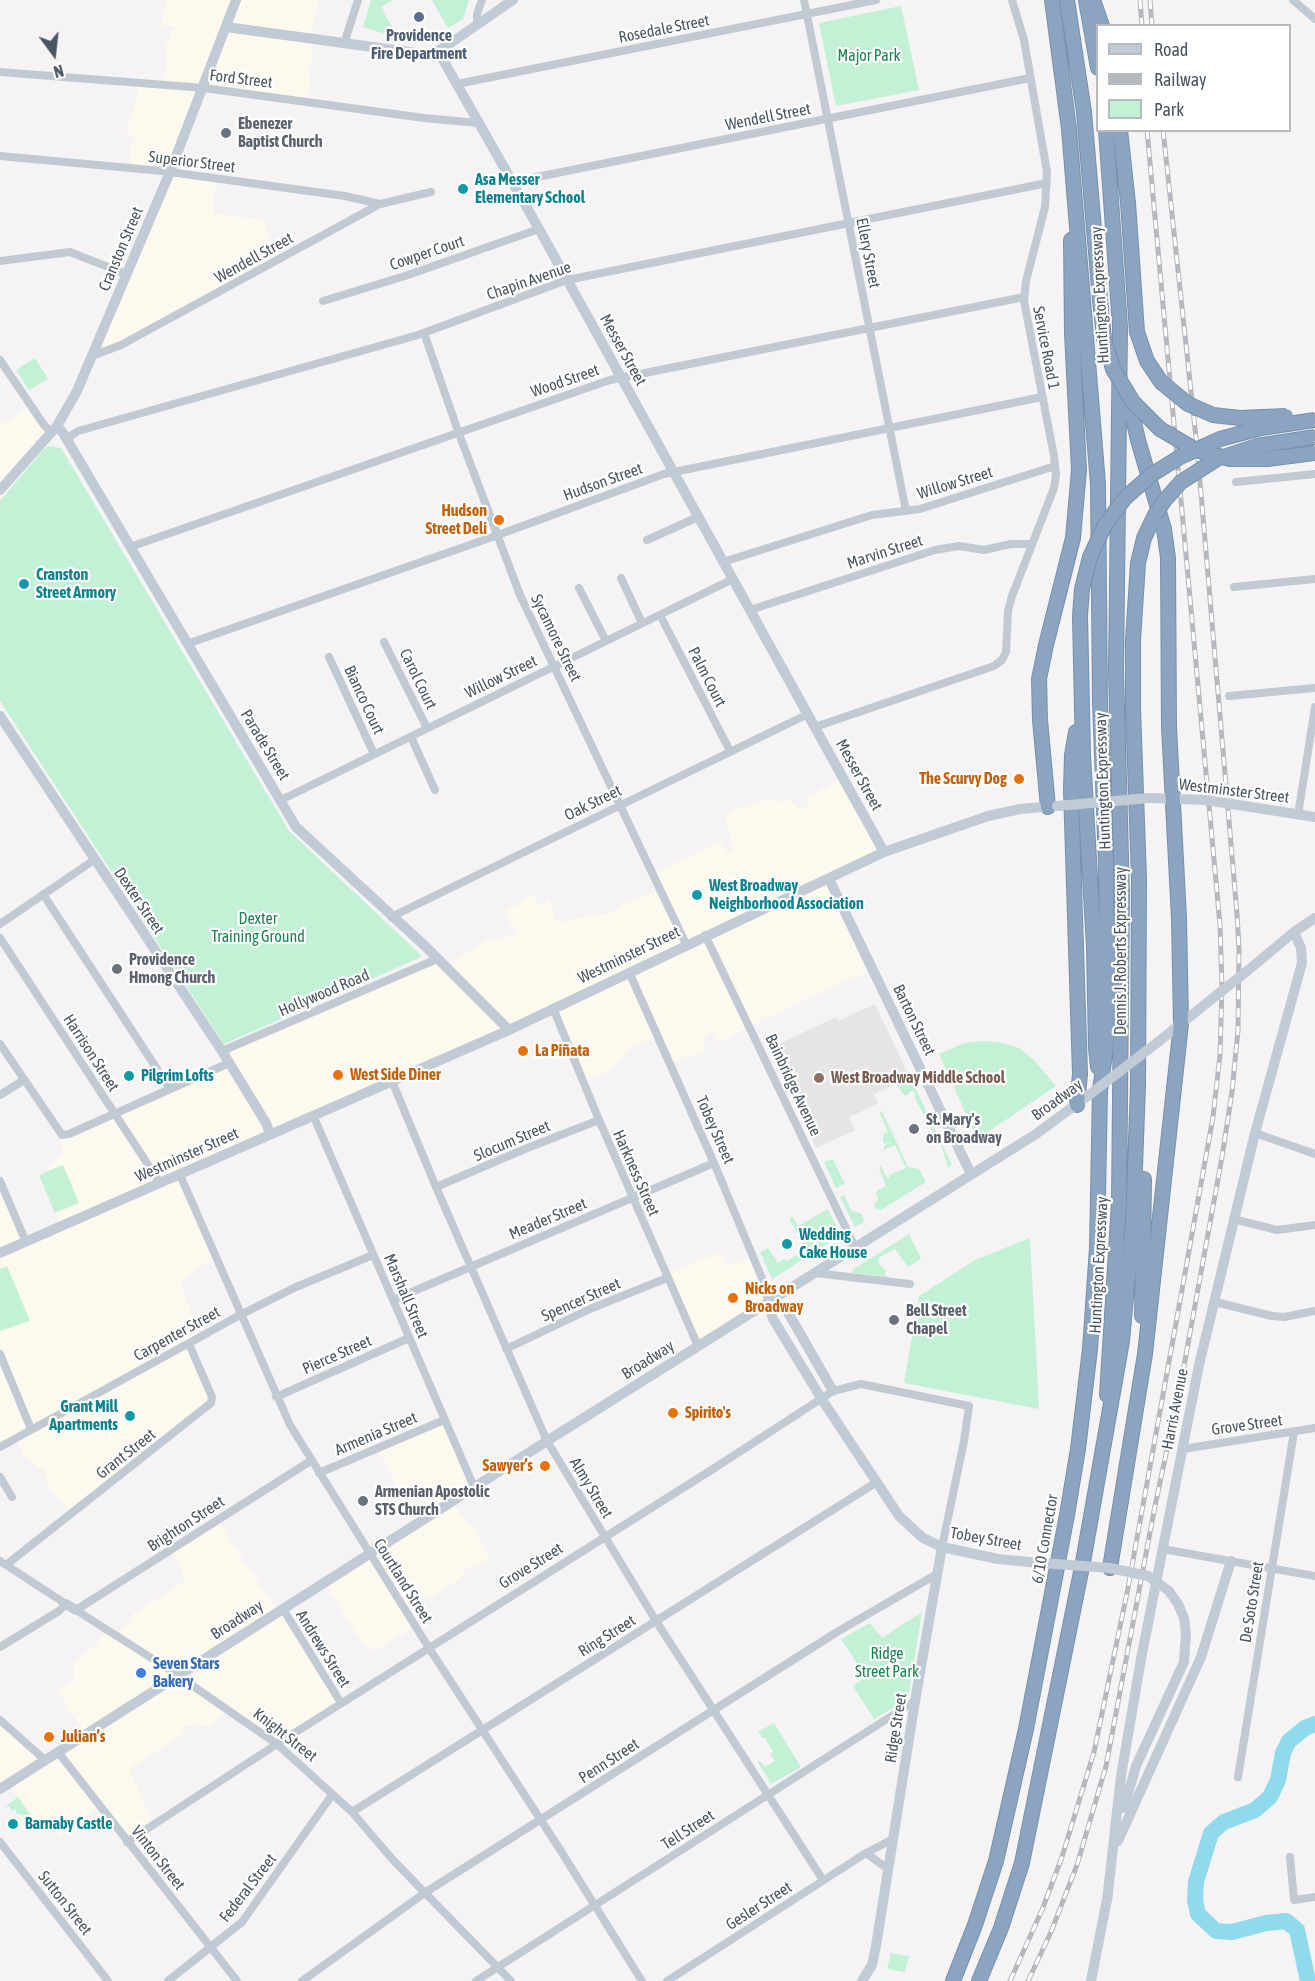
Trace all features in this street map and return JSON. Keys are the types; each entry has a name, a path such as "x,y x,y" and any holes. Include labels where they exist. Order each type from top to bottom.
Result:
{"highway":[{"path":"1045,0 1059,45"},
{"name":"Huntington Expressway","path":"1052,0 1076,196 1100,526 1100,702 1107,929 1106,1047 1095,1093"},
{"path":"1067,0 1087,136 1104,339 1116,375 1133,402 1160,429 1196,450 1230,459 1267,459 1315,453"},
{"path":"1086,0 1096,57"},
{"path":"1093,0 1101,24"},
{"name":"Huntington Expressway","path":"1105,1430 1117,1263 1120,1177 1122,894 1116,671 1120,310 1106,132"},
{"path":"1120,132 1137,332 1147,361 1161,382 1188,404 1220,416 1248,418 1315,413"},
{"path":"1052,806 1040,720 1040,679 1046,645 1073,538 1079,470 1071,277 1071,238 1076,196"},
{"path":"1110,1568 1141,1381 1154,1286 1181,1024 1179,909 1168,708 1168,549 1138,441 1120,361"},
{"name":"Dennis J. Roberts Expressway","path":"1095,1093 1094,947 1083,755 1080,616 1082,589 1090,557 1104,525 1125,498 1151,475 1180,457 1220,439 1261,428 1315,420"},
{"name":"Dennis J. Roberts Expressway","path":"1105,1430 1118,1376 1128,1290 1135,1188 1139,913 1133,640 1138,563 1144,538 1155,514 1181,482 1195,472 1217,459 1257,446 1315,437"},
{"path":"1077,1105 1080,1074 1071,790 1072,755 1082,698"},
{"path":"1138,1084 1144,1137 1141,1381"},
{"name":"6/10 Connector","path":"953,1981 986,1893 1004,1828 1028,1718 1073,1482 1093,1315 1098,1215 1095,1093"},
{"path":"979,1981 1001,1928 1024,1852 1083,1562 1105,1430"}],"main road":[{"name":"Cranston Street","path":"0,490 54,429 66,412 92,357 170,172 236,0"},
{"path":"226,27 415,54 438,51 513,0"},
{"name":"Messer Street","path":"438,51 884,852"},
{"name":"Parade Street","path":"54,429 66,439 296,827 509,1030"},
{"name":"Dexter Street","path":"0,716 222,1052 266,1123 270,1134"},
{"name":"Westminster Street","path":"0,1253 509,1030 884,852 988,816 1020,809 1173,798 1205,800 1315,817"},
{"name":"Barton Street","path":"829,879 971,1174"},
{"name":"Broadway","path":"1294,932 1315,908"},
{"name":"Broadway","path":"0,1789 547,1441 1036,1134 1095,1093 1294,932 1315,918"},
{"name":"Harris Avenue","path":"1107,1901 1121,1776 1162,1549 1199,1365 1255,1133 1302,963 1303,953 1294,932"},
{"path":"768,1303 786,1310 832,1391"},
{"name":"Tobey Street","path":"768,1303 773,1319 821,1398 899,1516 923,1538 942,1547 998,1559 1110,1568 1148,1576 1169,1591 1178,1604 1184,1618 1186,1634 1184,1662 1136,1766 1124,1803 1119,1836"},
{"name":"Ridge Street","path":"862,1981 872,1965 874,1956 942,1547"},
{"name":"Harris Avenue","path":"1091,1981 1119,1836 1201,1657 1231,1561"}],"street":[{"path":"344,44 358,0"},
{"path":"477,25 477,14 482,0"},
{"name":"Ellery Street","path":"804,0 906,511"},
{"name":"Rosedale Street","path":"457,84 876,0"},
{"name":"Service Road 1","path":"815,727 994,666 1002,660 1006,652 1010,604 1031,544 1053,492 1055,466 1024,297 1044,213 1047,183 1022,31 1012,0"},
{"path":"1293,0 1315,19"},
{"name":"Ford Street","path":"0,72 204,88 423,118 478,123"},
{"name":"Wendell Street","path":"512,182 1030,78"},
{"name":"Superior Street","path":"0,156 170,172 345,196 380,204"},
{"name":"Chapin Avenue","path":"66,439 78,431 424,333 567,280 1047,183"},
{"name":"Wendell Street","path":"92,357 121,345 380,204 431,192"},
{"name":"Cowper Court","path":"323,301 405,276 539,229"},
{"path":"0,261 70,252 126,274"},
{"name":"Wood Street","path":"130,547 458,431 621,378 1024,297"},
{"name":"Sycamore Street","path":"424,333 520,595 686,944"},
{"name":"Parade Street","path":"0,360 44,425 54,429"},
{"name":"Hudson Street","path":"188,644 673,472 1042,397"},
{"name":"Willow Street","path":"723,562 872,515 920,509 1055,466"},
{"path":"1236,482 1315,474"},
{"path":"647,540 698,517"},
{"name":"Marvin Street","path":"750,610 940,549 959,546 984,550 1011,544 1031,544"},
{"path":"621,578 642,623"},
{"name":"Willow Street","path":"280,800 733,579"},
{"path":"1234,587 1315,579"},
{"path":"579,588 606,641"},
{"name":"Palm Court","path":"660,615 730,752"},
{"name":"Carol Court","path":"384,642 428,728"},
{"name":"Bianco Court","path":"329,657 374,754"},
{"path":"1229,696 1315,688"},
{"path":"1298,815 1315,707"},
{"name":"Oak Street","path":"391,917 808,714"},
{"path":"411,737 435,790"},
{"path":"0,924 94,860"},
{"path":"43,894 170,1089"},
{"name":"Bainbridge Avenue","path":"705,935 855,1247"},
{"name":"Harrison Street","path":"0,938 160,1183"},
{"name":"Hollywood Road","path":"222,1052 437,959"},
{"name":"Tobey Street","path":"628,972 714,1163 766,1288 768,1303"},
{"name":"Harkness Street","path":"553,1008 599,1120 698,1346"},
{"path":"0,1044 57,1131 62,1135 69,1134 229,1063"},
{"path":"0,1095 24,1080"},
{"name":"Almy Street","path":"392,1081 547,1441 656,1621 823,1881"},
{"name":"Marshall Street","path":"313,1115 474,1488"},
{"name":"Slocum Street","path":"436,1187 599,1120"},
{"path":"1255,1133 1315,1154"},
{"name":"Meader Street","path":"393,1300 714,1163"},
{"name":"Courtland Street","path":"180,1175 290,1425 429,1648 642,1981"},
{"path":"0,1181 26,1242"},
{"path":"1233,1219 1277,1230 1315,1225"},
{"name":"Carpenter Street","path":"0,1447 240,1315 296,1287 373,1255"},
{"path":"815,1273 910,1284"},
{"name":"Spencer Street","path":"506,1349 590,1309 667,1278"},
{"path":"1215,1302 1272,1316 1284,1317 1315,1311"},
{"name":"Pierce Street","path":"276,1397 409,1338"},
{"name":"Grant Street","path":"3,1563 212,1404 212,1397 189,1344"},
{"path":"0,1354 31,1429"},
{"name":"Grove Street","path":"127,1842 832,1391 861,1384 969,1406"},
{"name":"Ridge Street","path":"942,1547 969,1406"},
{"name":"Armenia Street","path":"319,1473 444,1420"},
{"name":"Grove Street","path":"1183,1449 1315,1428"},
{"name":"De Soto Street","path":"1238,1777 1294,1432"},
{"name":"Brighton Street","path":"0,1647 59,1611 71,1607 312,1460"},
{"path":"0,1476 12,1497"},
{"name":"Ring Street","path":"352,1812 877,1482"},
{"path":"1162,1549 1315,1575"},
{"name":"Knight Street","path":"3,1563 277,1744 352,1812 393,1860 511,1981"},
{"name":"Penn Street","path":"302,1981 426,1892 837,1632 937,1574"},
{"name":"Andrews Street","path":"283,1609 341,1703"},
{"name":"Tell Street","path":"476,1981 915,1701"},
{"path":"0,1720 45,1760"},
{"name":"Vinton Street","path":"58,1752 237,1981"},
{"name":"Federal Street","path":"168,1981 242,1922 332,1795"},
{"name":"Gesler Street","path":"667,1981 866,1853 893,1839"},
{"name":"Sutton Street","path":"0,1842 108,1981"},
{"path":"866,1853 888,1869"},
{"path":"1290,1857 1294,1900 1315,1897"}],"shaded area":[{"path":"166,0 319,0 311,35 313,39 312,65 308,68 310,79 308,99 207,86 169,169 218,177 213,199 214,213 263,220 270,240 281,257 122,345 94,354 165,172 160,167 131,165 131,142 138,138 129,136 126,130 136,102 138,81 164,80 167,59 164,43 176,27 161,26"},
{"path":"29,406 48,429 0,486 0,424"},
{"path":"841,778 881,850 829,875 872,970 770,1016 718,1043 711,1030 704,1039 705,1052 669,1064 655,1037 628,1049 608,1072 584,1081 553,1009 180,1176 213,1260 180,1283 200,1336 187,1342 212,1399 69,1510 51,1491 43,1469 38,1468 24,1455 15,1438 0,1444 0,1194 2,1192 23,1237 59,1223 47,1186 50,1176 49,1167 63,1154 59,1134 223,1062 219,1048 313,1010 433,957 447,967 488,939 497,940 518,934 511,925 506,912 527,897 535,896 539,907 549,899 555,919 559,922 614,912 621,904 658,892 653,874 721,841 726,851 730,852 733,845 725,823 726,816 736,809 767,799 776,802 790,799 797,808 808,807 808,796"},
{"name":"West Broadway Middle School","path":"875,1004 910,1078 874,1094 878,1104 849,1117 855,1130 816,1148 770,1048 836,1017 838,1021"},
{"path":"721,1252 727,1265 754,1257 771,1296 695,1343 666,1274"},
{"path":"443,1422 471,1484 450,1502 476,1530 489,1559 467,1568 459,1580 434,1595 422,1599 407,1610 415,1627 374,1651 364,1646 324,1582 415,1522 403,1505 378,1450"},
{"path":"219,1522 243,1559 243,1565 247,1566 276,1608 281,1608 340,1702 277,1742 226,1710 212,1727 200,1725 184,1727 183,1734 129,1769 152,1821 126,1839 98,1806 60,1837 49,1822 40,1829 8,1782 0,1787 0,1720 47,1755 83,1731 68,1711 59,1689 73,1681 73,1664 95,1646 107,1630 120,1635 133,1614 185,1581 180,1565 171,1551"}],"green space":[{"path":"371,0 393,0 381,7 398,38 363,27"},
{"path":"432,0 469,0 463,19 448,28"},
{"name":"Major Park","path":"901,6 919,90 836,106 819,23"},
{"path":"35,358 48,379 29,390 16,370"},
{"name":"Dexter Training Ground","path":"49,446 61,448 289,831 421,955 419,958 224,1044 0,701 0,501"},
{"path":"984,1041 1019,1048 1034,1060 1056,1086 982,1136 975,1134 939,1054 964,1043"},
{"path":"911,1079 952,1165 948,1168 941,1144 938,1143 915,1098 915,1092 910,1091 905,1096 897,1086"},
{"path":"882,1111 908,1167 919,1169 926,1182 881,1210 875,1208 874,1205 878,1199 876,1193 886,1186 879,1168 881,1166 887,1178 906,1168 895,1145 884,1150 884,1146 892,1142 884,1144 883,1135 888,1132 879,1112"},
{"path":"833,1159 845,1184 836,1188 824,1162"},
{"path":"63,1165 79,1203 55,1213 39,1175"},
{"path":"844,1195 851,1210 862,1214 864,1222 855,1227 840,1197"},
{"path":"828,1209 841,1235 772,1279 760,1252 768,1248 778,1263 785,1259 787,1261 806,1249 789,1219 793,1217 798,1226"},
{"path":"909,1234 921,1259 908,1267 895,1249 880,1257 878,1262 886,1271 887,1277 853,1273 852,1270"},
{"path":"1030,1238 1039,1409 904,1383 919,1296 975,1260"},
{"path":"7,1266 30,1321 0,1331 0,1269"},
{"name":"Ridge Street Park","path":"922,1612 908,1699 874,1719 853,1686 866,1677 841,1639 870,1623 882,1638"},
{"path":"774,1723 801,1767 771,1784 757,1761 765,1767 775,1761 770,1754 773,1752 765,1738 758,1732"},
{"path":"18,1797 38,1825 28,1833 26,1830 28,1818 17,1814 15,1809 11,1810 9,1806 3,1808"},
{"path":"891,1953 909,1956 905,1972 887,1969"}],"waterway":[{"path":"1308,1981 1297,1930 1286,1921 1266,1923 1232,1932 1216,1931 1198,1914 1195,1900 1196,1882 1211,1833 1224,1822 1255,1810 1270,1797 1278,1780 1283,1753 1289,1741 1305,1728 1315,1724"}],"railway":[{"path":"1140,0 1142,24"},
{"path":"1150,0 1152,24"},
{"path":"1010,1981 1042,1910 1062,1857 1094,1752 1128,1588 1180,1301 1213,1117 1220,1055 1222,987 1220,925 1147,132"},
{"path":"1028,1981 1051,1932 1077,1865 1106,1766 1155,1506 1180,1388 1222,1157 1238,1030 1237,914 1197,447 1163,132"}],"place":[{"name":"Providence Fire Department","path":"419,17"},
{"name":"Ebenezer Baptist Church","path":"226,133"},
{"name":"Asa Messer Elementary School","path":"463,189"},
{"name":"Hudson Street Deli","path":"499,520"},
{"name":"Cranston Street Armory","path":"24,584"},
{"name":"The Scurvy Dog","path":"1019,779"},
{"name":"West Broadway Neighborhood Association","path":"697,895"},
{"name":"Providence Hmong Church","path":"117,969"},
{"name":"La Piñata","path":"523,1051"},
{"name":"West Side Diner","path":"338,1075"},
{"name":"Pilgrim Lofts","path":"129,1076"},
{"name":"West Broadway Middle School","path":"819,1078"},
{"name":"St. Mary's on Broadway","path":"914,1129"},
{"name":"Wedding Cake House","path":"787,1244"},
{"name":"Nicks on Broadway","path":"733,1298"},
{"name":"Bell Street Chapel","path":"894,1320"},
{"name":"Spirito's","path":"673,1413"},
{"name":"Grant Mill Apartments","path":"130,1416"},
{"name":"Sawyer’s","path":"545,1466"},
{"name":"Armenian Apostolic STS Church","path":"363,1501"},
{"name":"Seven Stars Bakery","path":"141,1673"},
{"name":"Julian’s","path":"49,1737"},
{"name":"Barnaby Castle","path":"13,1824"}]}
